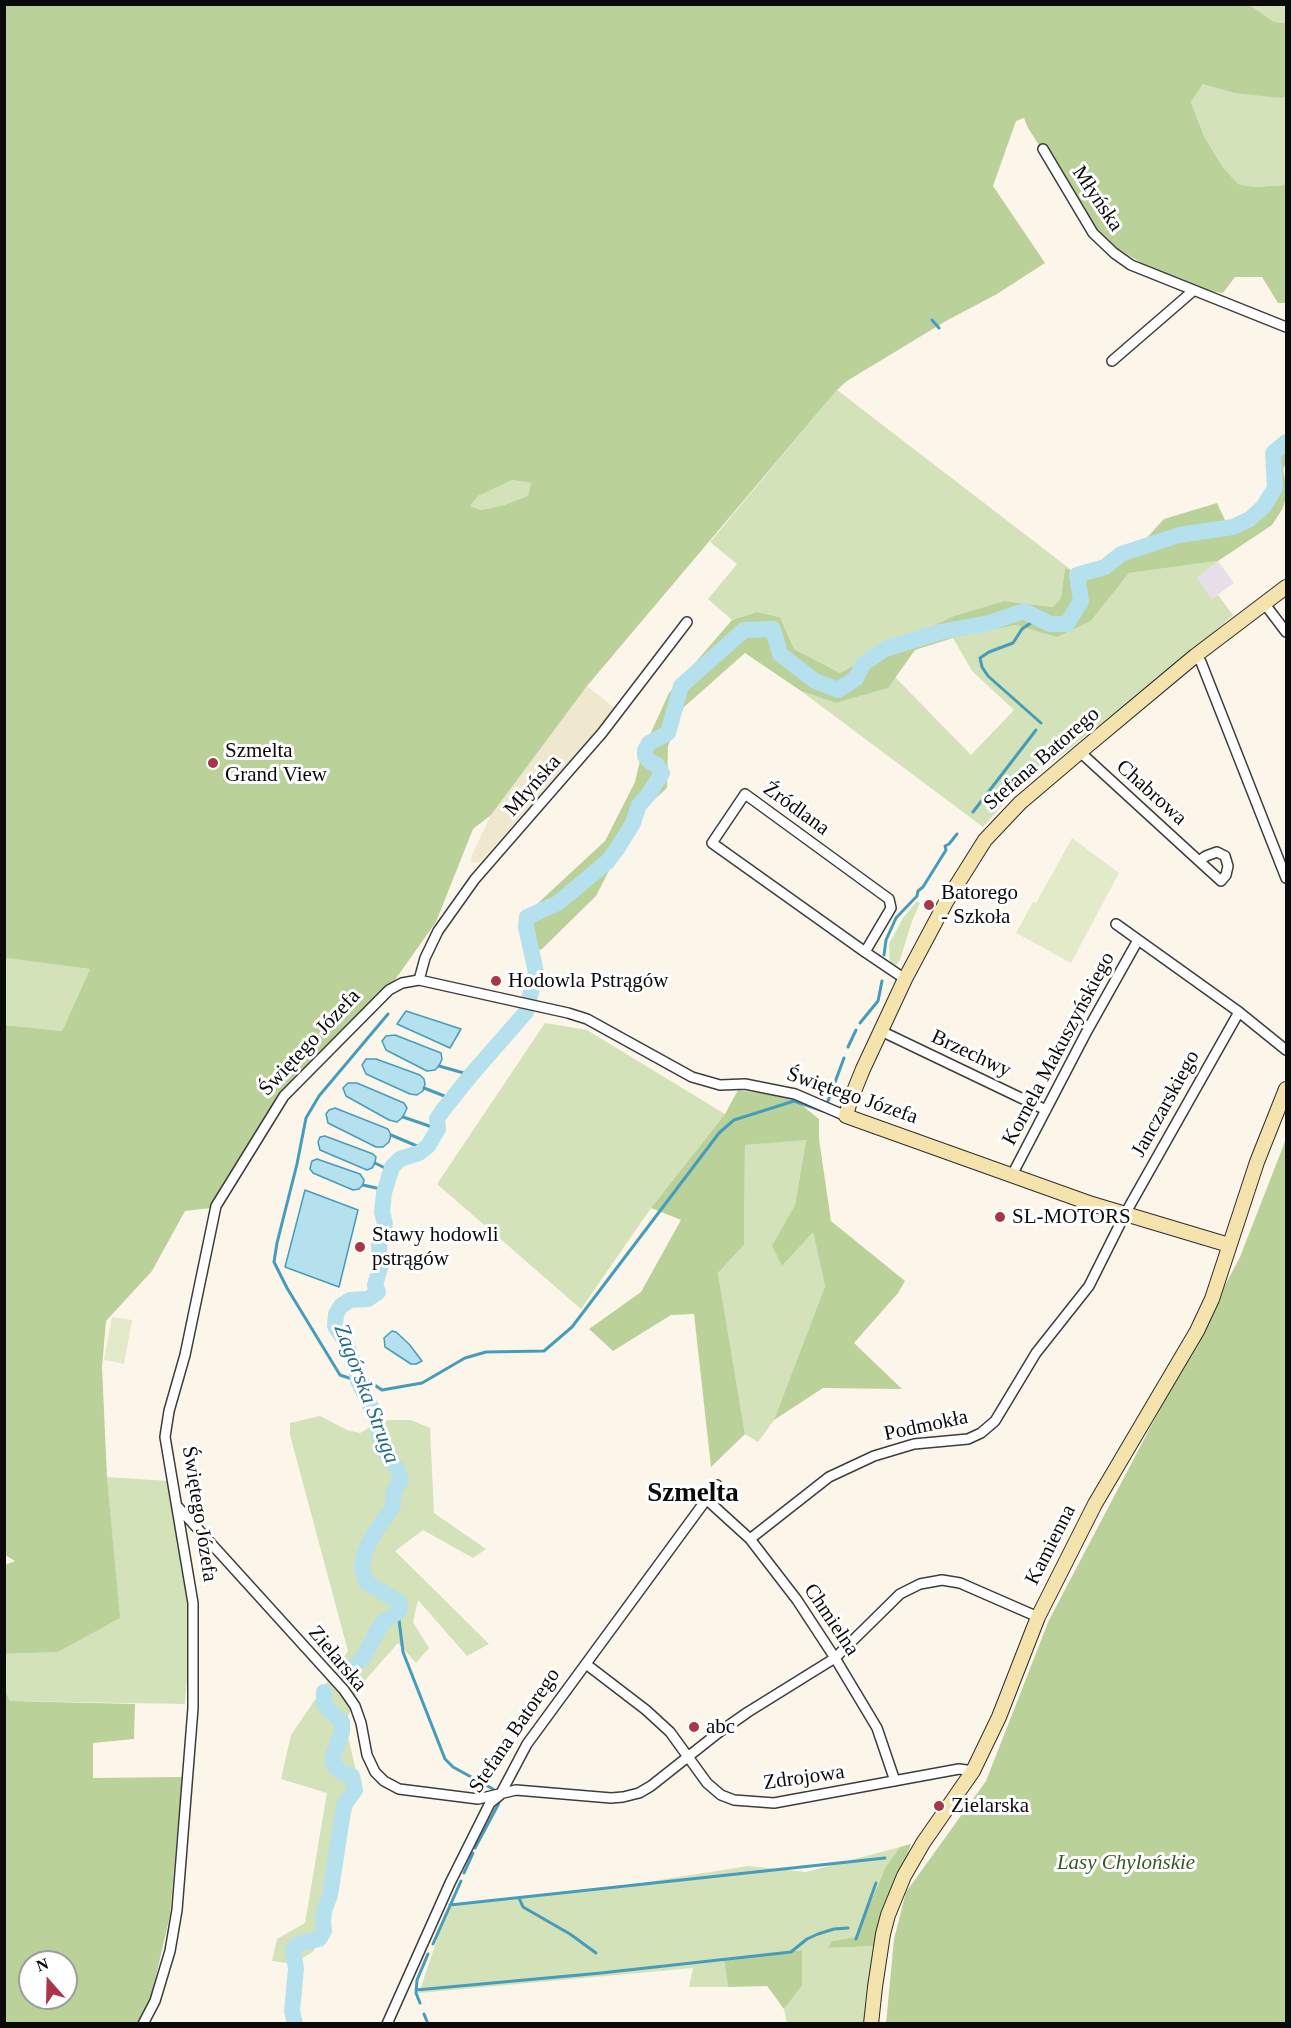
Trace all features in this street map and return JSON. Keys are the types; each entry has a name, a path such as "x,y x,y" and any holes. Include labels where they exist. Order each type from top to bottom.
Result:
{"street":[{"name":"Młyńska","path":"1042,149 1093,233 1131,265 1287,327"},
{"path":"1112,361 1193,291"},
{"name":"Stefana Batorego","path":"846,1116 850,1101 905,979 946,902 985,840 1020,803 1080,752 1195,656 1287,587"},
{"path":"1264,603 1287,632"},
{"name":"Młyńska","path":"419,980 429,947 475,879 603,733 687,622"},
{"path":"1195,656 1201,662 1287,878"},
{"name":"Chabrowa","path":"1080,752 1199,861"},
{"name":"Źródlana","path":"865,952 891,908 889,899 744,794 712,843 865,952 905,979"},
{"path":"1116,924 1239,1012 1287,1050"},
{"name":"Kornela Makuszyńskiego","path":"1012,1175 1087,1031 1138,940"},
{"name":"Świętego Józefa","path":"143,2024 163,1980 174,1930 193,1708 193,1603 165,1437 216,1206 284,1096 389,990 402,983 419,980 587,1019 692,1077 720,1085 745,1084 795,1094 846,1116 1012,1175 1125,1214 1229,1245"},
{"name":"Janczarskiego","path":"1125,1214 1239,1012"},
{"name":"Brzechwy","path":"881,1031 1046,1110"},
{"name":"Kamienna","path":"871,2024 880,1948 894,1900 914,1858 973,1771 999,1717 1038,1617 1095,1503 1197,1331 1212,1299 1260,1154 1287,1089"},
{"name":"Podmokła","path":"750,1539 829,1477 874,1456 914,1444 968,1439 981,1433 995,1421 1036,1353 1089,1286 1125,1214"},
{"name":"Stefana Batorego","path":"387,2024 472,1837 490,1803 500,1795 527,1744 717,1485"},
{"name":"Chmielna","path":"706,1499 750,1539 797,1600 877,1728 895,1781"},
{"name":"Zielarska","path":"178,1507 344,1690 355,1706 367,1755 375,1772 384,1781 399,1789 478,1799 516,1790 623,1797 639,1793 748,1712 835,1658 900,1594 920,1584 942,1580 960,1582 1038,1617"},
{"name":"Zdrojowa","path":"586,1664 646,1710 670,1732 707,1783 721,1795 734,1800 774,1803 958,1769 973,1771"}],"shaded area":[{"path":"1218,561 1234,583 1212,599 1196,578"},
{"path":"587,686 616,709 479,863 471,862 472,855 491,815"}],"green space":[{"path":"1248,4 1274,22 1286,23 1286,97 1235,93 1203,84 1191,102 1204,136 1222,166 1238,184 1254,187 1286,185 1286,303 1278,303 1262,277 1235,277 1223,293 1196,289 1162,275 1098,237 1028,128 1024,118 1016,121 993,186 1045,263 997,294 946,321 847,381 837,390 587,686 491,815 473,829 436,922 387,991 283,1092 211,1208 185,1211 152,1271 106,1321 102,1367 107,1477 120,1618 58,1652 5,1654 5,1565 15,1561 5,1555 5,1025 62,1031 90,969 5,958 5,5","holes":["512,480 531,483 528,496 481,510 470,506 478,496"]},
{"path":"1248,5 1286,5 1286,23 1274,22"},
{"path":"1203,84 1280,98 1286,97 1286,185 1254,187 1238,184 1222,166 1204,136 1191,102"},
{"path":"837,390 1074,572 1065,568 1061,598 1053,607 1004,601 954,616 895,643 840,673 794,649 780,617 757,612 732,620 708,599 737,564 710,542"},
{"path":"1286,442 1286,462 1283,470 1286,497 1283,508 1272,525 1218,561 1129,573 1091,621 1057,637 1016,625 953,638 915,650 888,688 836,703 801,691 745,653 684,707 668,746 667,788 645,808 631,839 622,845 596,896 542,949 536,952 524,916 605,841 635,782 642,752 669,693 732,620 757,612 780,617 794,649 840,673 895,643 954,616 1004,601 1053,607 1061,598 1065,568 1074,572 1142,543 1164,519 1217,503 1225,520 1241,522 1254,517 1273,491 1277,451"},
{"path":"512,480 531,483 528,497 481,510 469,506 478,496"},
{"path":"1218,561 1197,578 1212,599 1218,595 1233,615 1191,653 1013,793 983,827 801,691 836,703 887,688 895,677 971,755 1014,710 972,671 953,638 1016,625 1058,636 1091,621 1129,573"},
{"path":"1072,838 1119,873 1071,963 1016,933 1033,902 1036,903"},
{"path":"917,901 920,903 900,960 896,965 890,962 889,944 903,918"},
{"path":"5,958 90,969 62,1031 5,1025"},
{"path":"545,1023 587,1030 725,1114 651,1208 581,1309 437,1184"},
{"path":"738,1090 793,1098 819,1119 819,1139 831,1221 905,1281 898,1293 854,1343 902,1389 823,1388 774,1420 825,1286 813,1232 782,1266 772,1246 795,1205 806,1140 745,1145 744,1245 718,1273 745,1434 711,1467 694,1314 671,1315 613,1351 589,1329 641,1292 681,1220 651,1208 725,1114"},
{"path":"806,1139 795,1205 773,1247 782,1266 813,1231 825,1286 774,1420 758,1442 745,1434 718,1273 744,1245 745,1145"},
{"name":"Lasy Chylońskie","path":"1286,1139 1286,2023 886,2024 894,1939 906,1892 986,1781 1049,1620 1240,1257"},
{"path":"112,1317 132,1320 124,1364 104,1360"},
{"path":"320,1416 347,1430 360,1433 382,1420 411,1420 430,1428 434,1513 486,1549 473,1558 423,1530 395,1551 489,1644 467,1656 418,1600 413,1622 429,1648 416,1663 398,1643 360,1686 345,1724 359,1783 314,1951 293,1964 272,1961 277,1939 305,1923 327,1793 281,1779 291,1735 348,1651 290,1435 290,1423"},
{"path":"107,1477 169,1481 188,1601 189,1653 185,1704 10,1701 5,1691 5,1654 58,1652 119,1618"},
{"path":"5,1691 10,1701 135,1704 134,1739 93,1743 93,1778 182,1777 170,1915 151,1998 137,2023 5,2023"},
{"path":"911,1844 875,1946 828,1948 832,1941 856,1937 885,1868 900,1847"},
{"path":"900,1847 885,1868 856,1937 832,1941 828,1948 875,1946 865,2023 787,2023 784,2009 802,1986 801,1950 724,1960 728,1987 689,1987 693,1968 419,1993 448,1907 590,1891 748,1866 806,1872"},
{"path":"802,1950 802,1986 784,2009 767,1986 728,1987 724,1960"}],"water":[{"path":"406,1011 461,1029 450,1048 397,1024"},
{"path":"395,1035 441,1053 442,1059 439,1066 435,1070 427,1071 386,1050 382,1041 386,1036"},
{"path":"366,1059 376,1059 420,1075 425,1084 423,1091 417,1095 410,1094 366,1074 362,1065"},
{"path":"348,1083 357,1083 404,1103 407,1108 403,1117 397,1122 389,1120 346,1096 343,1088"},
{"path":"335,1108 388,1129 391,1135 389,1142 383,1147 376,1147 328,1123 326,1114"},
{"path":"325,1136 373,1154 376,1157 372,1168 367,1170 320,1150 318,1142 320,1137"},
{"path":"317,1159 360,1174 364,1180 363,1185 353,1190 313,1173 310,1169 311,1164"},
{"path":"305,1190 358,1210 339,1287 285,1267"},
{"path":"392,1331 409,1344 422,1361 411,1364 385,1347 384,1338"}],"waterway":[{"path":"932,320 939,328"},
{"name":"Zagórska Struga","path":"343,1676 362,1659 382,1623 400,1608 399,1602 366,1582 362,1568 364,1554 373,1535 393,1506 394,1491 401,1480 398,1470 381,1447 375,1415 358,1381 346,1343 335,1326 336,1314 341,1306 350,1300 368,1299 378,1292 375,1285 380,1268 379,1243 385,1224 382,1212 384,1193 392,1167 400,1159 419,1153 428,1146 438,1129 437,1119 443,1110 526,1012 536,972 526,927 527,917 558,903 607,862 617,849 633,823 639,805 662,773 657,765 645,756 645,750 649,743 668,733 681,686 744,630 773,629 780,654 815,681 838,690 856,678 863,664 885,649 940,632 989,623 1024,611 1050,624 1067,624 1081,601 1077,575 1105,567 1121,554 1179,535 1233,527 1250,519 1264,506 1275,488 1273,453 1286,442"},
{"path":"1038,618 1022,629 1013,643 980,658 982,667 988,676 1041,723"},
{"path":"973,812 1036,730"},
{"path":"884,955 886,940 896,918 917,896 918,891 923,887 946,850 945,846 957,834"},
{"path":"860,1023 878,1001 882,981"},
{"path":"388,1014 319,1096 306,1118 274,1262 287,1288 340,1375 358,1381 364,1378 382,1390 422,1383 465,1358 486,1352 544,1351 572,1327 719,1133 734,1120 794,1101 823,1111"},
{"path":"848,1047 856,1030"},
{"path":"828,1101 844,1058"},
{"path":"439,1066 471,1075"},
{"path":"424,1088 452,1099"},
{"path":"403,1117 438,1129"},
{"path":"391,1135 424,1149"},
{"path":"375,1163 391,1171"},
{"path":"363,1185 385,1190"},
{"path":"398,1612 403,1652 445,1759 453,1767 493,1789"},
{"name":"Zagórska Struga","path":"295,2024 292,2011 296,1969 293,1950 297,1944 319,1939 324,1931 324,1911 330,1895 344,1805 355,1790 352,1776 339,1771 334,1765 333,1755 342,1732 342,1722 324,1705 324,1692"},
{"path":"475,1848 499,1803"},
{"path":"464,1873 473,1853"},
{"path":"450,1905 885,1858"},
{"path":"433,1944 461,1881"},
{"path":"856,1939 876,1883"},
{"path":"519,1898 523,1907 570,1934 596,1953"},
{"path":"416,1990 791,1952 807,1939 818,1934 848,1928"},
{"path":"420,2003 416,1993 417,1980 428,1954"},
{"path":"424,2014 428,2024"}],"place":[{"name":"Szmelta Grand View","path":"213,763"},
{"name":"Batorego - Szkoła","path":"929,905"},
{"name":"Hodowla Pstrągów","path":"496,981"},
{"name":"SL-MOTORS","path":"1000,1217"},
{"name":"Stawy hodowli pstrągów","path":"360,1247"},
{"name":"abc","path":"694,1727"},
{"name":"Zielarska","path":"939,1806"}],"district":[{"name":"Szmelta","path":"693,1494"}]}
